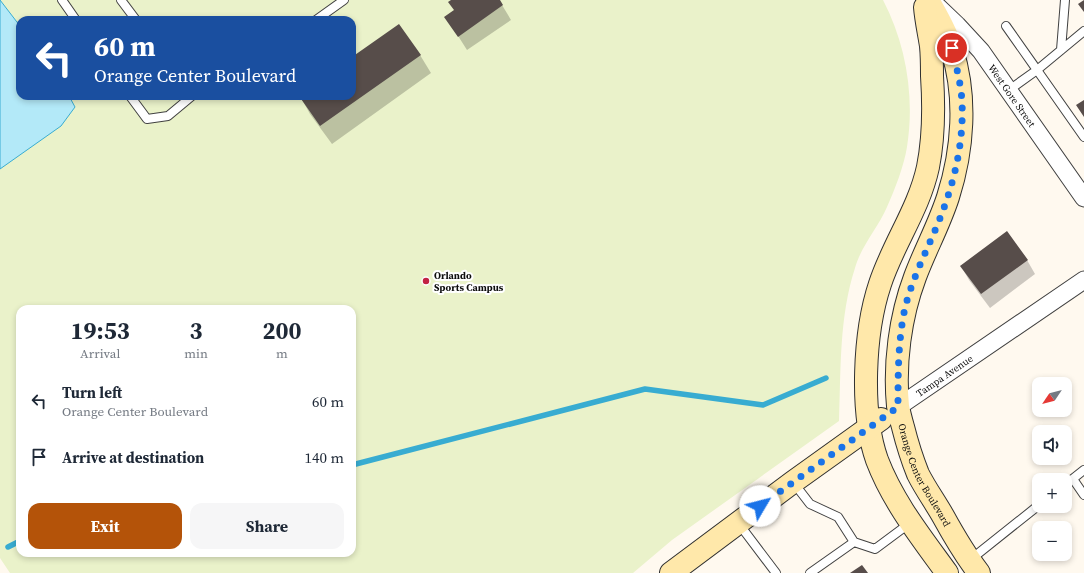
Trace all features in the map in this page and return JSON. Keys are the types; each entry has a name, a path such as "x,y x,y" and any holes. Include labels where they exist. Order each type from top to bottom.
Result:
{"street":[{"name":"West Gore Street","path":"928,0 957,25 980,51 1006,85 1084,198"},
{"name":"Orange Center Boulevard","path":"928,0 952,48 959,75 962,102 960,132 957,163 948,197 915,276 905,307 900,335 898,407 906,440 918,474 974,566"},
{"path":"928,0 925,9 931,48 933,95 932,134 928,166 918,201 891,256 880,284 873,311 868,344 866,394 869,427 877,459 893,494 947,573"},
{"name":"Tampa Avenue","path":"671,573 738,522 869,427 1084,280"}],"lane":[{"path":"62,0 73,16"},
{"path":"121,0 133,16"},
{"path":"322,16 344,0"},
{"path":"1062,50 1066,0"},
{"path":"1006,26 1084,137"},
{"path":"1006,85 1037,70 1084,31"},
{"path":"133,100 147,119 168,116 187,100"},
{"path":"1084,470 1073,479 1084,495"},
{"path":"793,482 810,504 838,517 854,542 875,549 911,522"},
{"path":"974,566 1032,512"},
{"path":"738,522 776,573"},
{"path":"810,573 854,542"}],"green space":[{"name":"Orlando Sports Campus","path":"0,0 883,0 898,34 907,71 910,109 909,128 906,154 896,185 883,215 861,252 850,287 843,324 839,421 672,540 633,573 10,573 0,558"}],"water":[{"path":"0,0 16,21 16,100 71,100 75,107 61,126 0,169"}],"building":[{"path":"451,0 500,0 503,5 458,37 444,17 454,10 448,2"},
{"path":"1084,0 1084,12 1078,4"},
{"path":"399,24 421,55 320,126 302,100 356,100 356,54"},
{"path":"1084,100 1084,117 1076,105"},
{"path":"1007,231 1028,260 981,294 960,266"},
{"path":"862,565 868,573 850,573"}],"waterway":[{"path":"356,464 645,389 763,405 826,378"},
{"path":"8,547 16,543"}],"place":[{"name":"Orlando Sports Campus","path":"426,281"}],"route":[{"path":"760,506 898,407 900,335 905,307 915,276 948,197 957,163 962,102 959,75 952,48"}]}
